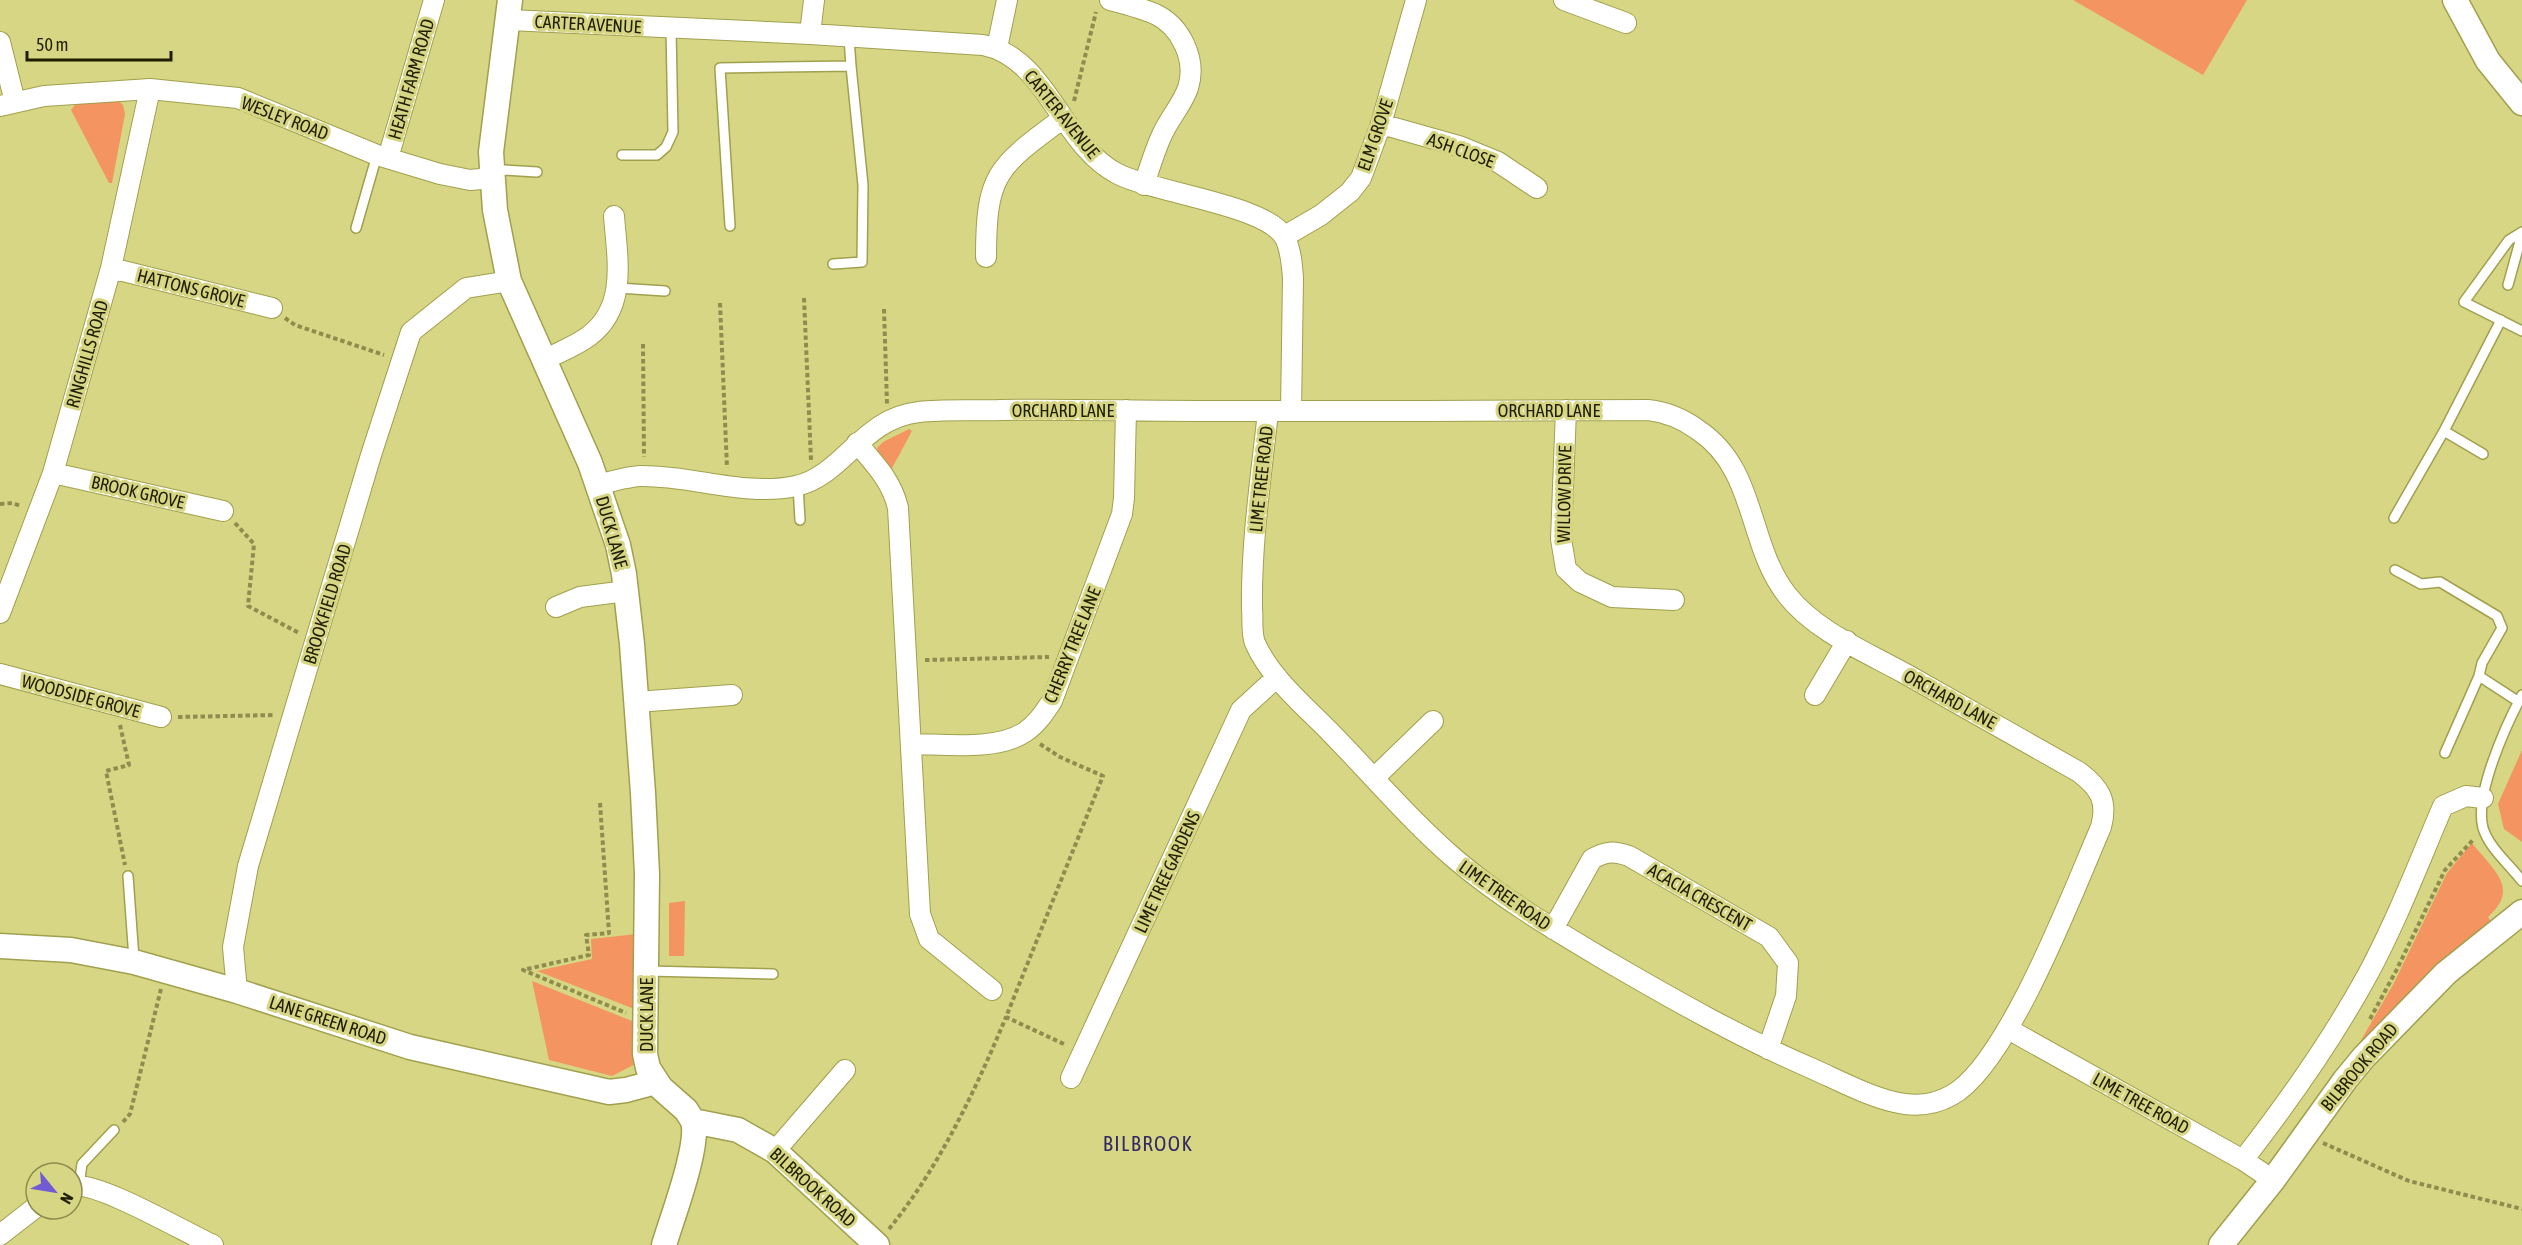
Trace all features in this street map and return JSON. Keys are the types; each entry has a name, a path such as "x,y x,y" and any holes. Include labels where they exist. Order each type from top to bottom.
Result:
{"street":[{"name":"HEATH FARM ROAD","path":"383,157 434,0"},
{"path":"810,34 814,0"},
{"path":"997,48 1008,0"},
{"name":"ELM GROVE","path":"1285,236 1321,215 1350,192 1361,178 1381,124 1416,0"},
{"path":"1564,0 1626,23"},
{"path":"2455,0 2488,61 2521,99"},
{"path":"1103,6 1155,14 1168,23 1181,37 1188,54 1190,70 1188,89 1161,136 1143,185"},
{"name":"CARTER AVENUE","path":"510,10 671,28 810,34 983,45 997,48 1016,60 1034,76 1062,119 1097,160 1117,174 1143,185 1256,215 1285,236"},
{"name":"DUCK LANE","path":"510,10 494,122 492,174 495,210 509,281 598,484 618,545 626,591 636,702 647,874 645,1054 648,1068 656,1082"},
{"path":"0,42 7,104"},
{"name":"WESLEY ROAD","path":"7,104 45,96 150,89 238,98 383,157 440,174 470,180 481,179 492,174"},
{"name":"RINGHILLS ROAD","path":"0,613 53,473 111,268 150,89"},
{"path":"986,257 986,217 991,190 1003,168 1016,154 1062,119"},
{"name":"ASH CLOSE","path":"1381,124 1459,146 1498,162 1537,188"},
{"path":"544,360 587,337 600,327 609,315 618,288 614,216"},
{"path":"1285,236 1291,257 1293,278 1292,411"},
{"name":"HATTONS GROVE","path":"111,268 272,308"},
{"name":"BROOKFIELD ROAD","path":"237,991 233,947 248,866 411,332 466,288 509,281"},
{"name":"CHERRY TREE LANE","path":"911,744 994,744 1024,733 1039,720 1052,701 1117,531 1124,498 1126,410"},
{"name":"ORCHARD LANE","path":"598,484 638,476 667,477 771,489 798,485 833,466 880,424 898,416 919,412 1566,410 1658,411 1674,416 1706,435 1724,452 1737,472 1763,548 1776,577 1787,595 1803,612 1847,641 2079,772 2093,782 2102,798 2105,813 2101,827 2008,1029"},
{"name":"WILLOW DRIVE","path":"1566,410 1561,539 1566,569 1580,582 1612,597 1674,600"},
{"name":"LIME TREE ROAD","path":"1268,412 1251,577 1253,640 1277,677 1407,815 1456,860 1526,912 1701,1016 1768,1049 1848,1084 1901,1104 1918,1105 1935,1102 1953,1095 1968,1084 2008,1029 2243,1160 2273,1180"},
{"path":"857,443 888,481 896,496 898,508 920,914 923,927 929,939 992,990"},
{"name":"BROOK GROVE","path":"53,473 223,511"},
{"path":"556,607 580,597 626,591"},
{"path":"1815,695 1847,641"},
{"name":"WOODSIDE GROVE","path":"0,674 161,717"},
{"name":"LIME TREE GARDENS","path":"1071,1078 1241,711 1277,677"},
{"path":"636,702 732,695"},
{"path":"1374,778 1432,721"},
{"name":"BILBROOK ROAD","path":"2243,1160 2282,1110 2324,1047 2368,973 2443,806 2466,796 2483,798"},
{"name":"ACACIA CRESCENT","path":"1553,929 1592,859 1604,852 1615,851 1629,856 1769,937 1788,963 1786,996 1768,1049"},
{"name":"BILBROOK ROAD","path":"2221,1245 2273,1180 2345,1080 2393,1026 2446,973 2522,912"},
{"name":"LANE GREEN ROAD","path":"0,946 71,950 134,962 237,991 410,1047 609,1092 656,1082"},
{"path":"775,1151 845,1070"},
{"path":"656,1082 667,1095 686,1110 695,1129 693,1146 664,1245"},
{"name":"BILBROOK ROAD","path":"693,1121 738,1130 775,1151 877,1245"},
{"path":"84,1187 108,1194 201,1243"},
{"path":"0,1235 24,1216"}],"lane":[{"path":"622,155 657,156 666,147 673,132 671,28"},
{"path":"833,264 862,262 863,185 849,38"},
{"path":"730,226 720,68 851,66"},
{"path":"356,228 383,157"},
{"path":"492,174 504,170 537,172"},
{"path":"2508,285 2522,233"},
{"path":"2522,233 2508,240 2464,302 2522,331"},
{"path":"618,288 665,291"},
{"path":"2394,518 2444,431 2501,320"},
{"path":"2444,431 2483,454"},
{"path":"798,485 800,520"},
{"path":"2395,570 2421,584 2440,582 2497,616 2502,628 2482,663 2479,676 2445,753"},
{"path":"2479,676 2520,699 2489,774 2483,798 2483,828 2495,848 2522,881"},
{"path":"128,876 134,962"},
{"path":"646,971 773,974"},
{"path":"84,1162 114,1130"}],"path":[{"path":"1062,119 1071,113 1103,6"},
{"path":"804,297 811,466"},
{"path":"720,303 727,472"},
{"path":"272,308 295,325 402,362"},
{"path":"884,309 888,408"},
{"path":"644,344 644,464"},
{"path":"223,511 254,544 248,606 315,641"},
{"path":"918,660 1057,657"},
{"path":"124,707 119,723 129,765 106,771 128,876"},
{"path":"161,717 294,714"},
{"path":"877,1245 901,1214 949,1139 981,1078 1103,776 1060,757 1024,733"},
{"path":"600,803 609,933 586,935 589,955 523,970 627,1014"},
{"path":"2368,1022 2396,971 2445,870 2483,828"},
{"path":"114,1130 130,1114 165,971"},
{"path":"1006,1017 1083,1052"},
{"path":"2306,1136 2409,1181 2522,1209"}],"shaded area":[{"path":"2073,0 2247,0 2203,75"},
{"path":"116,98 123,105 125,114 112,183 109,183 71,110 78,101"},
{"path":"909,429 912,431 891,470 879,455 877,448 883,442"},
{"path":"2522,750 2522,842 2504,829 2498,804"},
{"path":"2472,843 2495,870 2503,888 2498,907 2488,917 2492,923 2352,1056 2394,983 2447,873"},
{"path":"685,901 684,956 669,956 669,903"},
{"path":"637,934 642,1012 537,971 592,959 591,939"},
{"path":"532,981 637,1023 637,1063 612,1076 549,1060"}],"district":[{"name":"BILBROOK","path":"1148,1143"}]}
